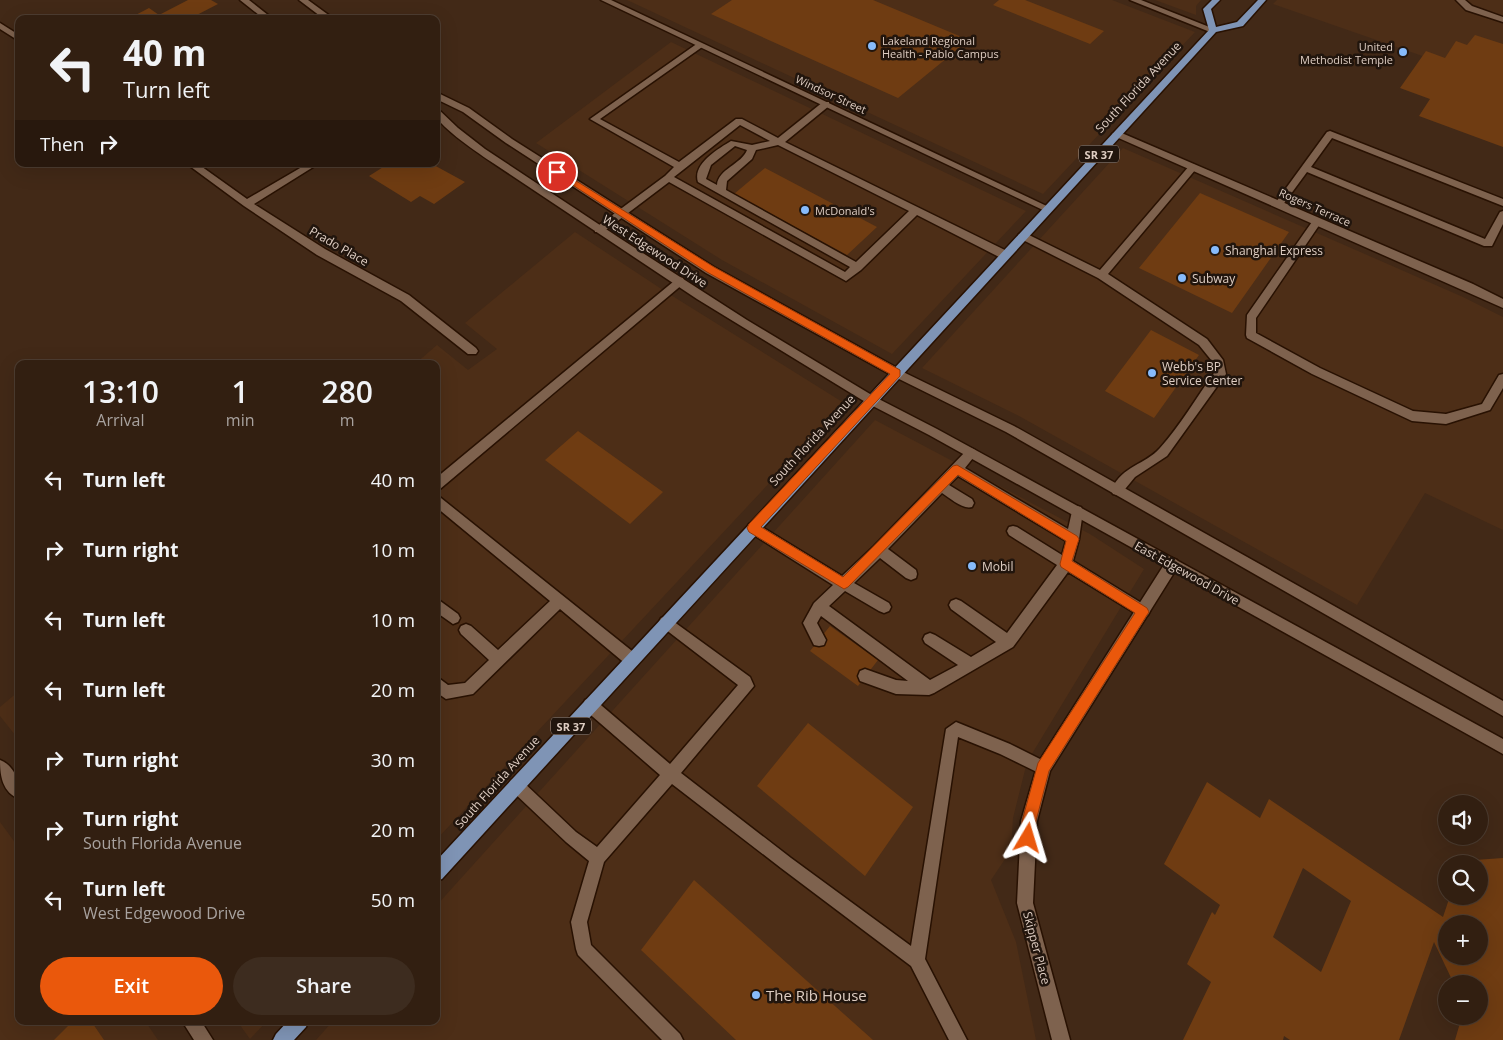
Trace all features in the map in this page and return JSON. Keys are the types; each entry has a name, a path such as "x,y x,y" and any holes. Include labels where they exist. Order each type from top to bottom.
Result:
{"main road":[{"path":"1216,0 1207,10 1213,30 1240,24 1262,0"},
{"name":"South Florida Avenue","path":"440,869 1213,30"},
{"path":"282,1040 296,1025"}],"street":[{"path":"244,0 264,15"},
{"path":"303,0 324,15"},
{"name":"Windsor Street","path":"605,0 1048,209"},
{"path":"1134,0 1213,30"},
{"path":"1460,0 1468,8 1503,20"},
{"path":"0,25 15,36"},
{"path":"680,166 594,119 701,45"},
{"name":"West Edgewood Drive","path":"440,96 466,110 509,141 710,270 897,373"},
{"path":"826,104 780,142 752,148 734,143 714,155 702,170 701,180 857,267"},
{"name":"West Edgewood Drive","path":"440,116 480,149 599,230 870,400"},
{"path":"599,230 739,121 1006,255"},
{"name":"Rogers Terrace","path":"1117,134 1469,287 1503,304"},
{"path":"1279,204 1330,134 1503,202"},
{"path":"721,192 722,180 749,157 752,148"},
{"name":"Prado Place","path":"196,167 247,204 321,252 405,298 472,350"},
{"path":"247,204 308,167"},
{"path":"1102,275 1193,167"},
{"path":"1305,168 1488,244 1503,214"},
{"path":"668,178 846,277 916,210"},
{"path":"1317,221 1251,318 1251,335 1316,371 1412,416 1446,419 1486,407 1503,378"},
{"path":"1023,236 1102,275 1203,342 1217,360 1220,374 1163,453 1131,473 1117,490"},
{"path":"440,481 678,281"},
{"path":"897,373 994,420 1503,709"},
{"name":"East Edgewood Drive","path":"870,400 1077,511 1503,747"},
{"path":"819,640 810,623 820,607 879,550 971,453"},
{"path":"957,469 1073,539"},
{"path":"940,486 968,503"},
{"path":"440,502 632,660"},
{"path":"866,676 896,687 929,688 1008,642 1066,564 1073,539 1077,511"},
{"path":"753,528 884,607"},
{"path":"1013,531 1143,612"},
{"path":"879,550 911,574"},
{"name":"Skipper Place","path":"1061,1040 1025,903 1029,821 1043,768 1172,564"},
{"path":"440,687 446,692 468,689 558,600"},
{"path":"956,605 1008,642"},
{"path":"820,607 929,688"},
{"path":"440,608 452,618"},
{"path":"666,622 745,682 747,686 598,858 579,922 584,949 674,1040"},
{"path":"466,630 498,659"},
{"path":"930,639 971,665"},
{"path":"590,705 671,774 786,863 917,960 958,1040"},
{"path":"917,960 951,734 956,729 1005,749 1043,768"},
{"path":"0,767 15,787"},
{"path":"516,785 571,837 598,858"},
{"path":"193,1025 204,1040"}],"shaded area":[{"path":"627,0 1112,0 1195,32 1043,194"},
{"path":"1155,0 1201,0 1196,6 1196,15"},
{"path":"1277,0 1503,0 1503,84 1273,4"},
{"path":"671,42 1026,211 892,354 722,260 536,143"},
{"path":"1123,148 1463,297 1503,317 1503,530 1425,493 1357,605 1019,416 922,368"},
{"path":"575,232 666,292 844,403 440,836 440,360 420,360 437,345 468,370 497,349 465,323"},
{"path":"875,420 1090,534 1144,569 1027,762 1013,818 1011,850 991,880 1016,942 1036,1040 316,1040 329,1025 440,1025 440,902"},
{"path":"15,694 15,735 0,716 0,707"},
{"path":"0,822 15,843 15,1025 148,1025 158,1040 0,1040"},
{"path":"240,1025 263,1025 250,1039"}],"building":[{"path":"188,0 211,0 218,4 197,15 159,15"},
{"name":"Lakeland Regional Health - Pablo Campus","path":"732,0 873,0 969,40 898,98 711,14"},
{"path":"999,0 1025,0 1104,31 1090,44 993,5"},
{"path":"149,8 159,15 136,15"},
{"path":"1475,35 1503,44 1503,147 1419,116 1430,99 1400,88 1426,51 1445,58 1456,41 1467,45"},
{"path":"383,167 438,167 465,182 434,204 420,196 411,202 369,176"},
{"name":"McDonald's","path":"765,168 877,227 847,255 734,194"},
{"name":"Shanghai Express","path":"1200,193 1289,232 1232,313 1139,268"},
{"name":"Webb's BP Service Center","path":"1151,330 1199,355 1154,418 1105,391"},
{"path":"578,431 663,492 630,524 545,460"},
{"path":"830,626 878,660 858,686 810,651"},
{"path":"808,723 913,807 865,876 757,786"},
{"path":"1207,782 1260,818 1269,799 1440,915 1438,915 1438,950 1434,942 1399,1040 1290,1040 1284,1036 1283,1040 1183,1040 1211,982 1187,964 1212,912 1215,915 1220,905 1164,864","holes":["1303,868 1351,901 1321,972 1273,937"]},
{"path":"1503,858 1503,1040 1455,1040 1459,1025 1488,1025 1488,975 1450,975 1445,965 1488,965 1488,915 1444,915 1447,905 1488,905 1488,859"},
{"name":"The Rib House","path":"694,880 873,1040 736,1040 641,950"},
{"path":"69,1025 94,1025 104,1040 54,1040"}],"place":[{"name":"Lakeland Regional Health - Pablo Campus","path":"872,46"},
{"name":"United Methodist Temple","path":"1403,52"},
{"name":"McDonald's","path":"805,210"},
{"name":"Shanghai Express","path":"1215,250"},
{"name":"Subway","path":"1182,278"},
{"name":"Webb's BP Service Center","path":"1152,373"},
{"name":"Mobil","path":"972,566"},
{"name":"The Rib House","path":"756,995"}],"route":[{"path":"557,172 710,270 897,373 840,432 753,528 807,563 844,584 957,469 1073,539 1066,564 1143,612 1043,768 1029,821 1028,838"}]}
